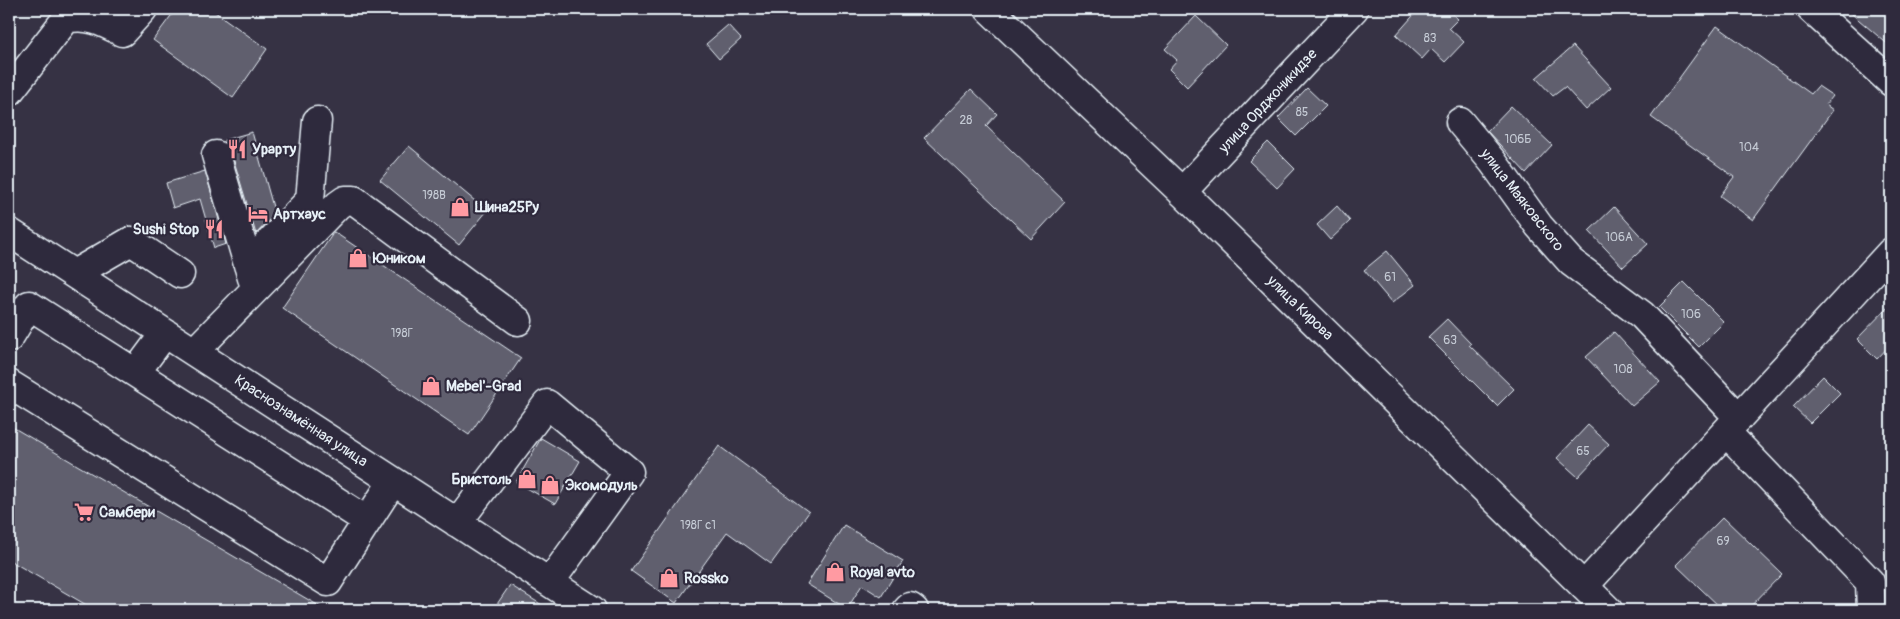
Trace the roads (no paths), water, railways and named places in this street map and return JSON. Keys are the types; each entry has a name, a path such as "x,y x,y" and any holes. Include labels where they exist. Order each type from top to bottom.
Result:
{"main road":[{"path":"9,92 66,19 78,16 98,20 122,32 143,9"},
{"name":"улица Кирова","path":"989,9 1182,192 1608,610"},
{"name":"улица Орджоникидзе","path":"1182,192 1354,9"},
{"path":"1811,9 1891,82"},
{"path":"194,352 310,200 316,121"},
{"name":"улица Маяковского","path":"1460,122 1493,162 1539,226 1571,262 1642,315 1733,425 1870,582 1871,610"},
{"path":"216,155 252,277"},
{"path":"252,277 338,204 345,200 354,200 518,321"},
{"name":"Краснознамённая улица","path":"9,232 592,610"},
{"path":"74,274 131,241 180,274"},
{"path":"1584,586 1891,252"},
{"path":"9,338 29,305 366,520"},
{"path":"136,372 165,333"},
{"path":"9,384 328,582 366,520 393,481"},
{"path":"457,523 546,404 629,472 550,582"},
{"path":"908,610 910,607 914,610"}],"place":[{"name":"Урарту","path":"237,149"},
{"name":"Шина25Ру","path":"460,207"},
{"name":"Артхаус","path":"258,214"},
{"name":"Sushi Stop","path":"214,229"},
{"name":"Юником","path":"358,258"},
{"name":"Mebel'-Grad","path":"431,386"},
{"name":"Бристоль","path":"527,479"},
{"name":"Экомодуль","path":"550,485"},
{"name":"Самбери","path":"84,512"},
{"name":"Royal avto","path":"835,572"},
{"name":"Rossko","path":"669,578"}]}
